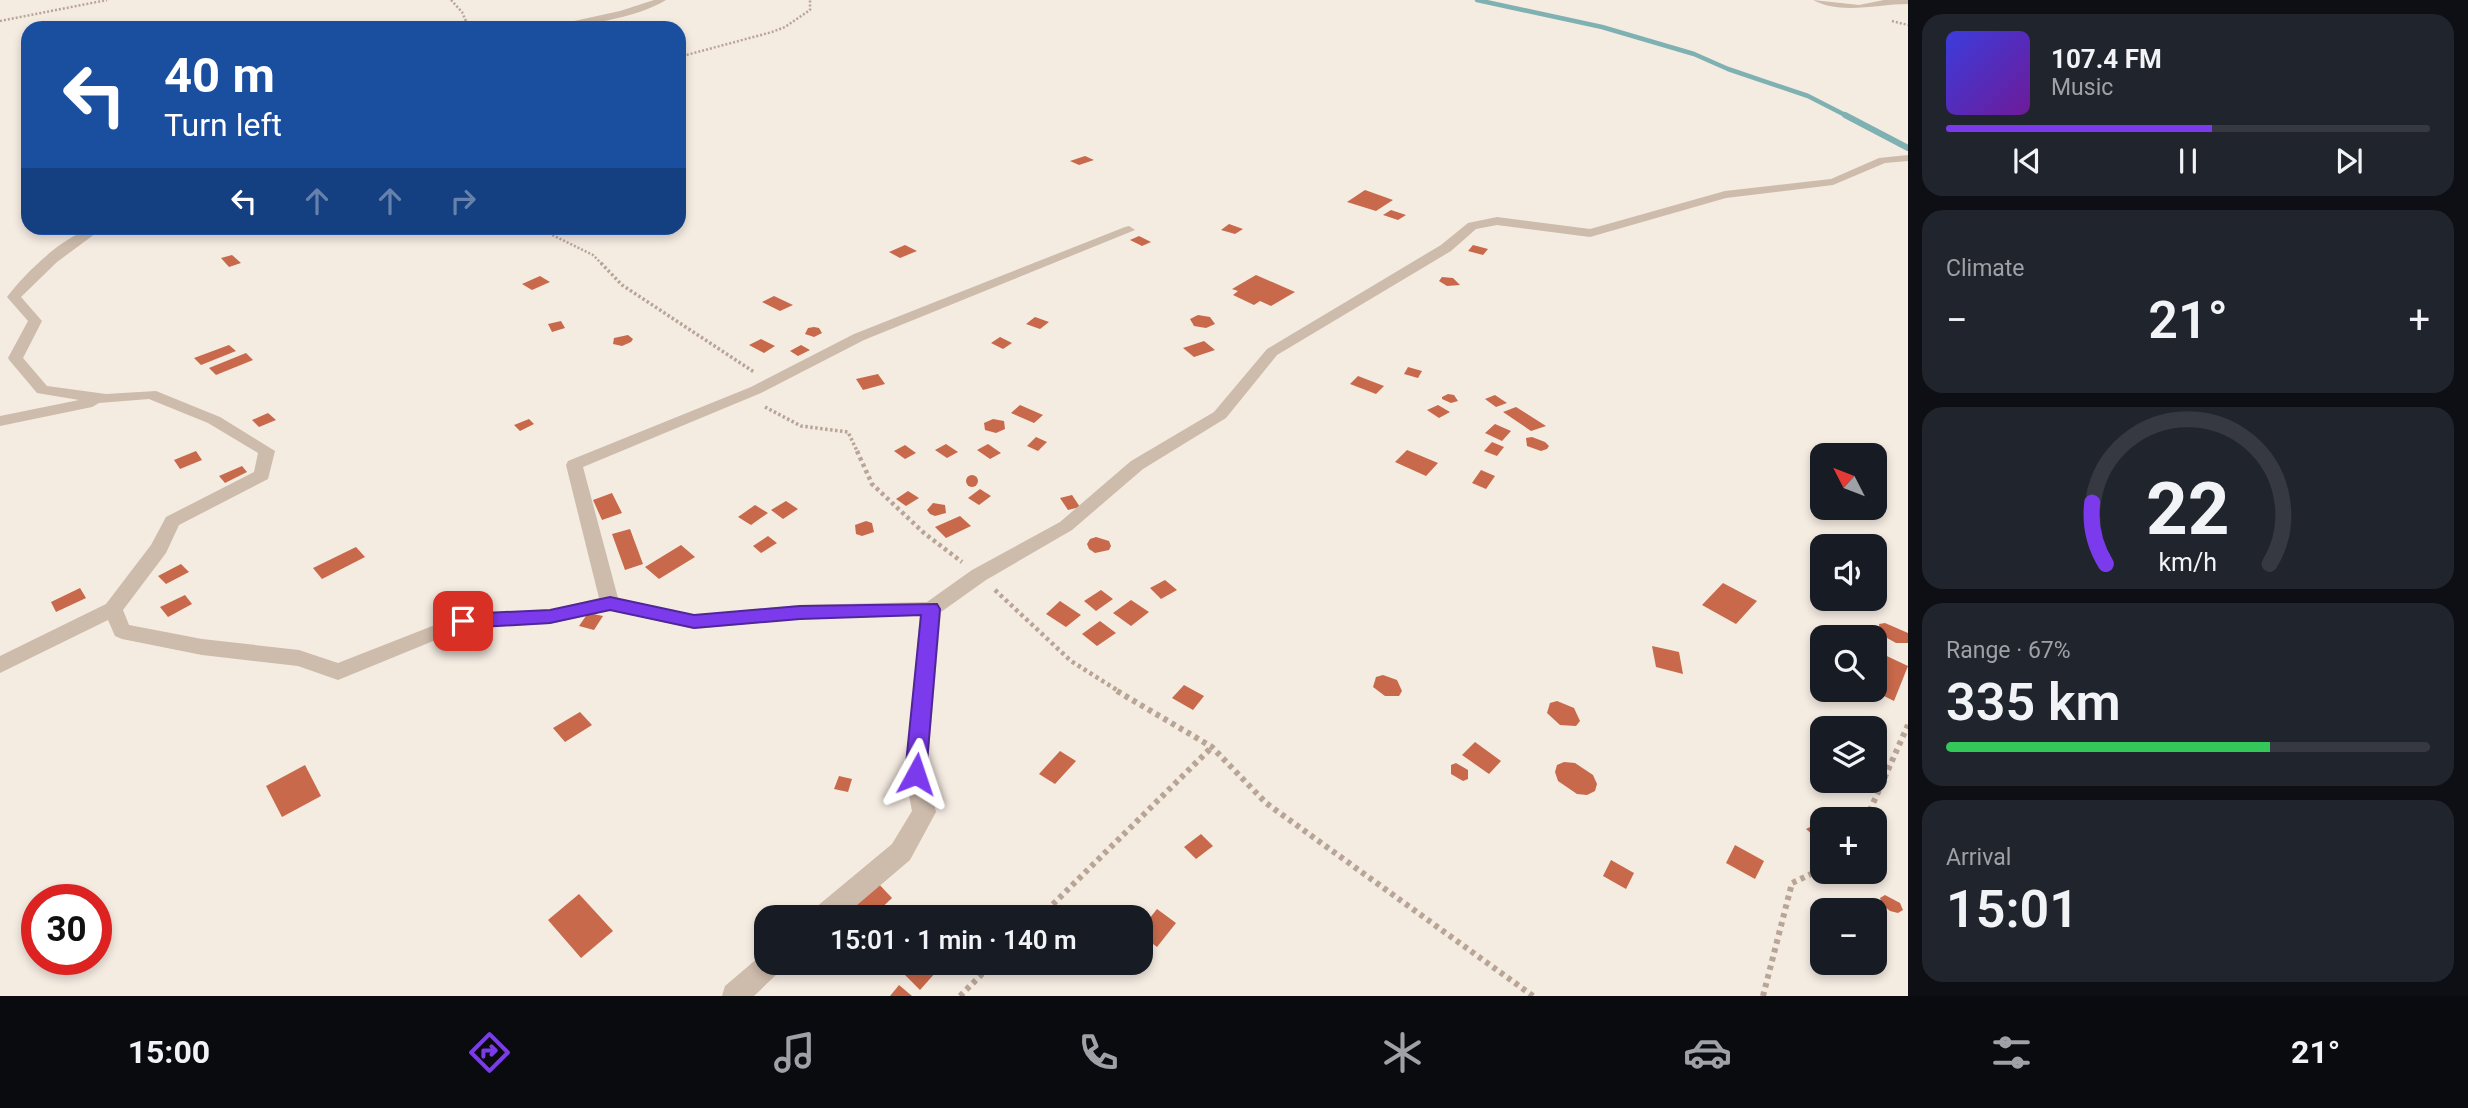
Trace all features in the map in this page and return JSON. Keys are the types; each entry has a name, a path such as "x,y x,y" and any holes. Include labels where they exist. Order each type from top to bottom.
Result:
{"street":[{"path":"581,21 622,13 662,0"},
{"path":"1818,0 1859,7 1886,2 1908,2"},
{"path":"113,610 122,631 202,648 299,658 338,672 463,621 550,617 610,603 694,622 800,612 931,609 979,575 1066,526 1137,465 1220,415 1272,352 1446,248 1472,226 1497,221 1590,233 1725,195 1833,182 1883,160 1908,158"},
{"path":"610,603 574,465 756,390 859,337 1129,230"},
{"path":"85,235 31,276 14,297 35,321 15,358 42,390 106,399"},
{"path":"0,421 106,399 152,394 214,420 268,451 262,475 172,521 159,548 113,610 0,665"},
{"path":"838,905 901,852 924,812 916,774 931,609"},
{"path":"735,996 757,975"}],"path":[{"path":"0,21 107,0"},
{"path":"451,0 466,21"},
{"path":"686,55 785,27 810,10 810,0"},
{"path":"552,235 593,255 622,285 756,373 759,404 801,426 848,432 872,484 924,533 979,575 1071,661 1159,718 1212,747 1266,803 1533,996"},
{"path":"1871,807 1908,725"},
{"path":"1052,905 1212,747"},
{"path":"1763,996 1792,883 1810,875"},
{"path":"960,996 981,975"}],"building":[{"path":"1085,156 1094,160 1079,165 1070,161"},
{"path":"1365,190 1393,200 1376,211 1347,202"},
{"path":"1391,210 1406,215 1398,220 1383,215"},
{"path":"1229,224 1243,229 1235,234 1221,230"},
{"path":"1139,236 1151,242 1142,246 1130,240"},
{"path":"905,245 917,251 900,258 889,252"},
{"path":"1473,245 1488,249 1483,255 1468,251"},
{"path":"232,255 241,263 229,267 221,258"},
{"path":"1256,275 1295,292 1271,306 1260,301 1254,305 1233,295 1238,291 1232,289"},
{"path":"540,276 550,282 532,290 522,284"},
{"path":"1442,277 1453,278 1460,285 1447,286 1439,281"},
{"path":"774,296 793,305 780,311 762,302"},
{"path":"1198,315 1210,317 1215,324 1206,328 1194,326 1190,319"},
{"path":"1035,317 1049,322 1040,329 1026,324"},
{"path":"561,321 565,328 552,332 548,324"},
{"path":"808,328 819,328 822,333 814,337 805,334"},
{"path":"628,335 633,339 631,342 622,346 613,344 614,338"},
{"path":"1000,337 1012,343 1003,349 991,343"},
{"path":"761,339 775,346 764,353 749,345"},
{"path":"1204,341 1215,350 1194,357 1183,348"},
{"path":"229,345 236,351 201,365 194,358"},
{"path":"801,345 810,350 798,356 790,351"},
{"path":"246,353 253,360 216,375 209,368"},
{"path":"1408,367 1422,371 1418,378 1404,374"},
{"path":"878,374 885,384 863,390 856,379"},
{"path":"1358,376 1384,386 1376,394 1350,384"},
{"path":"1448,394 1454,395 1458,401 1451,403 1442,399"},
{"path":"1495,395 1507,403 1496,407 1485,399"},
{"path":"1020,405 1043,415 1034,423 1011,413"},
{"path":"1438,405 1450,412 1439,418 1427,410"},
{"path":"1516,407 1546,426 1531,431 1503,412"},
{"path":"268,413 276,420 259,427 252,420"},
{"path":"529,419 534,424 520,431 514,425"},
{"path":"993,419 1004,421 1005,429 996,433 985,430 984,423"},
{"path":"1495,424 1511,431 1502,441 1485,433"},
{"path":"1036,437 1047,442 1038,451 1027,446"},
{"path":"1532,437 1549,446 1541,451 1527,446 1526,438"},
{"path":"1492,442 1504,447 1497,456 1484,451"},
{"path":"946,444 958,452 947,458 935,450"},
{"path":"988,444 1001,453 990,459 977,450"},
{"path":"905,445 916,453 905,459 894,451"},
{"path":"1407,450 1438,463 1426,476 1395,462"},
{"path":"196,451 202,460 180,469 174,460"},
{"path":"242,466 247,472 225,483 219,476"},
{"path":"1481,470 1495,476 1486,489 1472,483"},
{"path":"967,476 977,476 977,486 967,486"},
{"path":"980,489 991,496 979,505 968,498"},
{"path":"908,491 919,498 906,506 896,499"},
{"path":"612,493 622,513 602,520 593,500"},
{"path":"1072,495 1080,507 1068,510 1060,498"},
{"path":"786,501 798,509 783,519 771,510"},
{"path":"933,503 945,505 946,513 935,516 930,514 927,510"},
{"path":"755,505 768,513 751,525 738,517"},
{"path":"960,516 971,526 946,538 935,527"},
{"path":"866,521 872,523 874,532 862,536 856,534 855,525"},
{"path":"630,529 643,564 625,570 612,534"},
{"path":"768,536 777,543 761,553 753,546"},
{"path":"1096,537 1109,541 1109,550 1095,553 1089,549 1087,544 1090,539"},
{"path":"681,545 695,557 659,579 645,567"},
{"path":"356,547 365,557 322,579 313,568"},
{"path":"181,564 189,572 166,584 158,576"},
{"path":"1165,580 1177,590 1161,599 1150,588"},
{"path":"1723,583 1757,601 1736,624 1702,605"},
{"path":"80,588 86,598 56,612 51,602"},
{"path":"1101,590 1113,599 1096,611 1084,601"},
{"path":"185,595 192,604 168,617 160,607"},
{"path":"1131,600 1149,612 1131,626 1113,613"},
{"path":"1060,601 1081,615 1066,627 1046,614"},
{"path":"588,613 603,616 594,630 579,626"},
{"path":"1100,621 1116,633 1097,646 1082,634"},
{"path":"1885,623 1908,633 1908,643 1896,643 1887,638 1887,625 1879,624"},
{"path":"1652,646 1679,652 1683,674 1656,667"},
{"path":"1887,656 1908,666 1894,701 1887,698"},
{"path":"1383,675 1397,680 1402,691 1399,696 1385,696 1373,687 1376,677"},
{"path":"1184,685 1204,696 1193,710 1172,698"},
{"path":"1557,701 1574,708 1580,721 1576,726 1560,725 1547,713 1550,703"},
{"path":"580,712 592,725 565,742 553,728"},
{"path":"1475,742 1501,761 1489,774 1462,755"},
{"path":"1060,751 1076,761 1055,784 1039,774"},
{"path":"1564,762 1575,763 1593,775 1597,784 1595,791 1587,795 1577,794 1558,781 1555,772 1557,765"},
{"path":"1456,763 1468,770 1468,779 1463,781 1451,774 1451,765"},
{"path":"305,765 321,796 282,817 266,786"},
{"path":"839,776 852,779 848,792 834,789"},
{"path":"1201,834 1213,846 1196,859 1184,847"},
{"path":"1735,845 1764,861 1755,879 1726,863"},
{"path":"1611,860 1634,873 1626,889 1603,876"},
{"path":"875,880 892,898 885,905 852,905 849,902"},
{"path":"579,894 613,931 581,958 548,920"},
{"path":"1885,895 1900,903 1903,910 1898,913 1890,911 1887,908 1887,898 1880,898"},
{"path":"1157,909 1176,923 1157,947 1153,944 1153,914"},
{"path":"905,975 933,975 920,990"},
{"path":"899,985 912,996 890,996"}],"waterway":[{"path":"1477,0 1602,27 1694,54 1728,69 1808,96 1849,117"},
{"path":"1845,115 1908,148"}],"route":[{"path":"463,621 550,617 610,603 694,622 800,612 931,609 916,774"}]}
